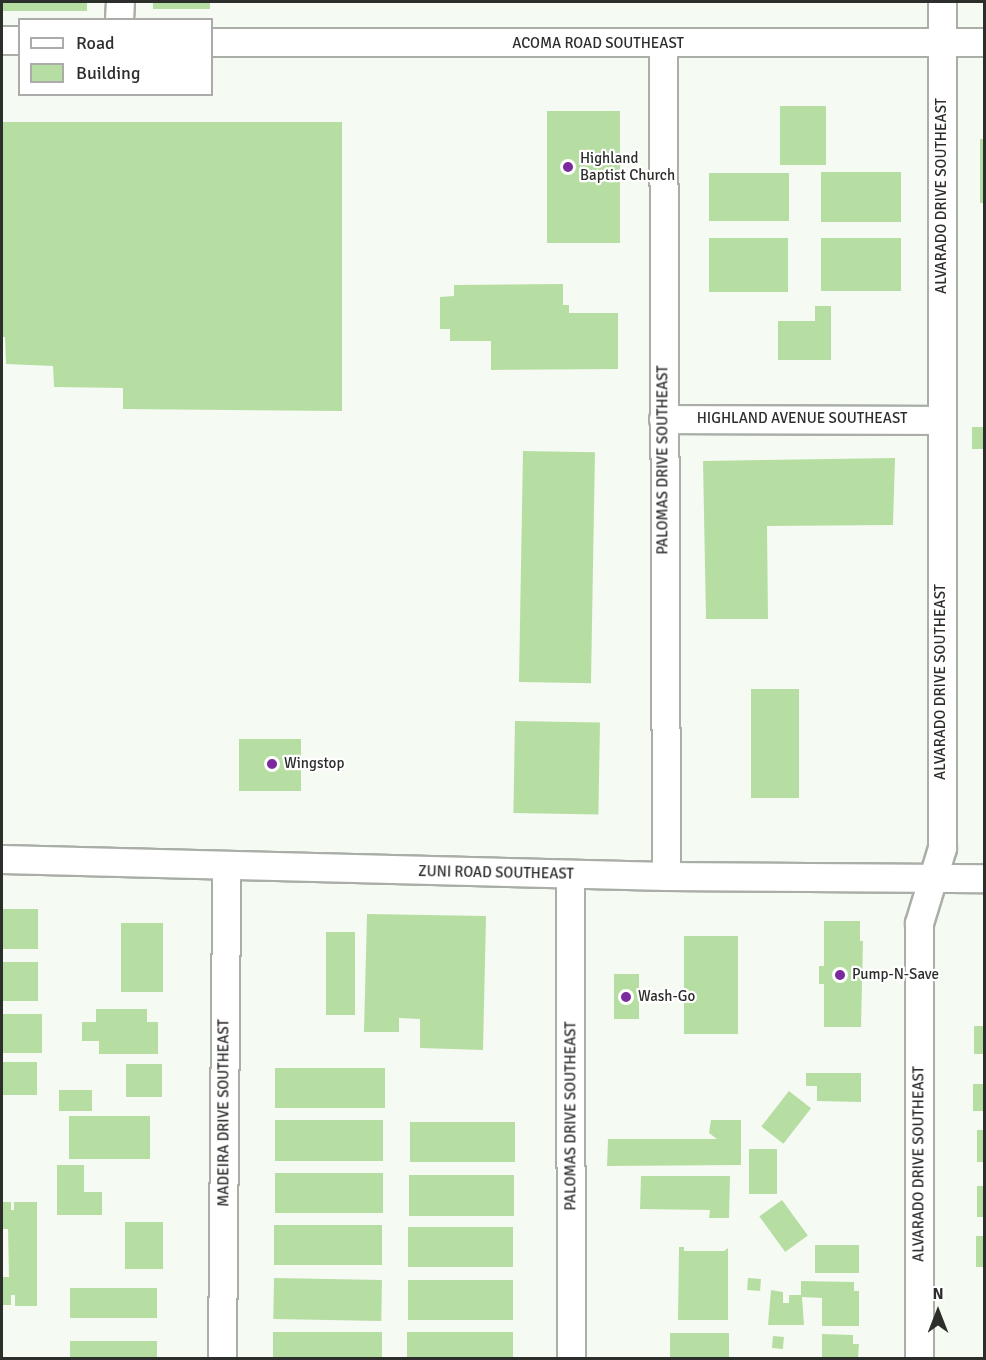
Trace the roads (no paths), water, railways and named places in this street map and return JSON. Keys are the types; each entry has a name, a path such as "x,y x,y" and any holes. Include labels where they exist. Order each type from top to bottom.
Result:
{"street":[{"path":"119,18 120,2"},
{"name":"ALVARADO DRIVE SOUTHEAST","path":"919,1359 919,923 942,848 942,2"},
{"path":"2,40 18,40"},
{"name":"ACOMA ROAD SOUTHEAST","path":"213,42 663,44 984,42"},
{"name":"PALOMAS DRIVE SOUTHEAST","path":"663,44 666,876"},
{"name":"HIGHLAND AVENUE SOUTHEAST","path":"663,419 941,420"},
{"name":"ZUNI ROAD SOUTHEAST","path":"4,858 226,868 666,876 984,878"},
{"name":"MADEIRA DRIVE SOUTHEAST","path":"222,1359 226,868"},
{"name":"PALOMAS DRIVE SOUTHEAST","path":"570,874 571,1359"}],"place":[{"name":"Highland Baptist Church","path":"568,167"},
{"name":"Wingstop","path":"272,764"},
{"name":"Pump-N-Save","path":"840,975"},
{"name":"Wash-Go","path":"626,997"}]}
